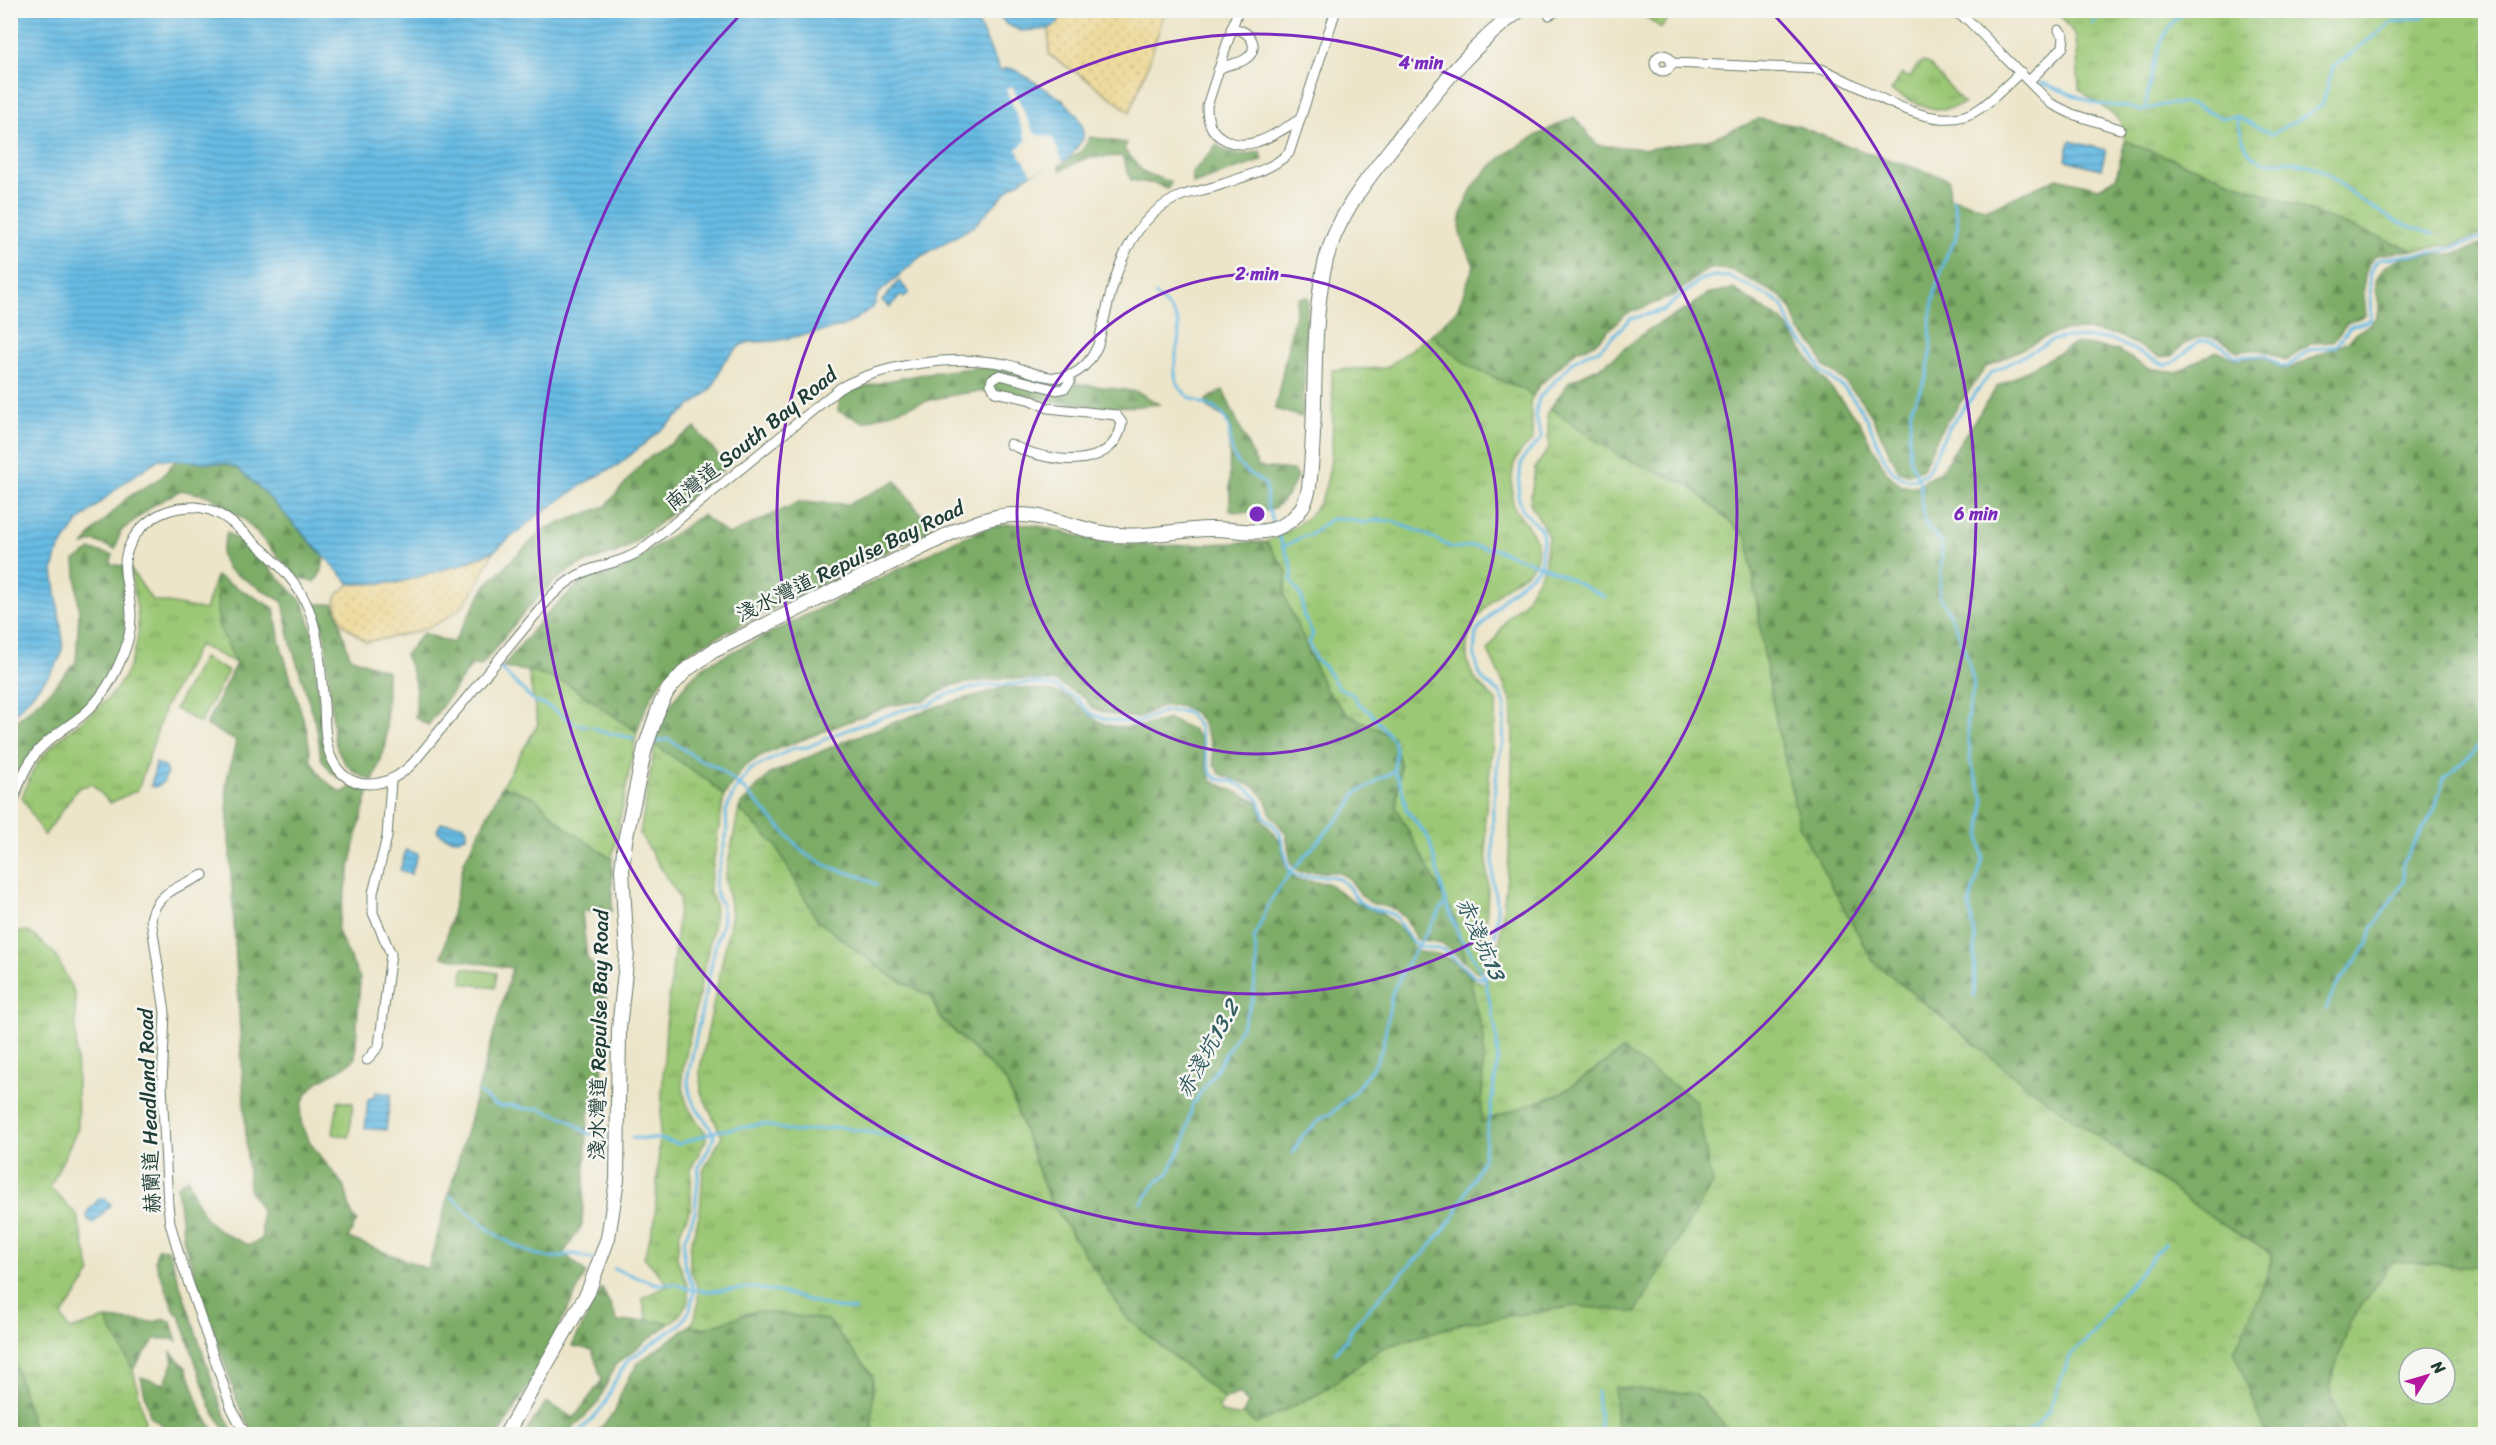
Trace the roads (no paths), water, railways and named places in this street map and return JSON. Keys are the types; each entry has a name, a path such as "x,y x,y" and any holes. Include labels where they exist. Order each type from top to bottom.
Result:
{"main road":[{"name":"淺水灣道 Repulse Bay Road","path":"506,1434 588,1292 611,1228 617,1180 620,1018 627,953 622,879 624,850 648,736 668,690 691,666 713,651 954,532 987,519 1025,515 1100,533 1142,536 1203,529 1261,531 1273,529 1289,521 1302,507 1309,487 1319,301 1325,262 1336,231 1356,193 1438,89 1486,38 1520,10"}],"street":[{"path":"1238,10 1207,106 1207,117 1213,131 1227,141 1239,145 1252,144 1268,138 1299,120"},
{"path":"1010,444 1029,453 1060,459 1092,456 1113,446 1120,435 1122,423 1116,415 1048,408 1028,399 995,392 991,384 992,379 1000,375 1057,390 1068,386 1070,375 1083,369 1092,358 1098,345 1121,260 1144,225 1162,208 1183,196 1212,188 1279,162 1289,153 1336,10"},
{"path":"1951,10 1968,20 2059,109 2120,129"},
{"path":"1218,70 1230,63 1245,60 1253,46 1247,32 1239,28 1231,29"},
{"path":"2029,81 2062,47 2064,36 2060,30"},
{"path":"1671,63 1821,69 1918,115 1946,120 1961,118 1979,109 2021,72"},
{"name":"南灣道 South Bay Road","path":"392,780 413,763 546,602 562,586 582,573 622,561 640,551 840,388 872,374 933,362 1005,364 1051,377 1070,375"},
{"path":"10,810 22,776 35,755 51,738 89,708 108,685 121,661 129,636 131,616 125,582 125,564 134,538 154,517 166,511 186,507 207,509 226,518 277,562 296,583 309,606 316,630 327,738 333,761 345,775 361,783 375,785 392,780 387,837 373,893 373,913 391,954 379,1046 367,1060"},
{"name":"赫蘭道 Headland Road","path":"203,875 160,898 151,918 165,1012 162,1086 168,1205 180,1258 231,1407 245,1434"}],"water":[{"path":"1062,10 1058,23 1049,29 1021,31 1006,24 995,11"},
{"path":"11,11 966,11 978,23 1000,70 1010,68 1017,71 1063,100 1077,115 1083,128 1083,139 1069,158 1032,173 1011,187 974,226 920,257 878,294 874,306 850,323 837,328 775,341 750,342 741,345 724,361 709,391 618,465 588,481 537,516 494,551 463,564 397,583 350,584 264,492 237,468 226,464 159,459 121,485 78,522 58,551 53,571 63,641 61,656 51,673 11,718"},
{"path":"2070,141 2106,150 2101,169 2065,160"},
{"path":"899,281 909,292 904,298 900,295 890,307 882,301"},
{"path":"156,763 165,767 166,776 155,787 151,786"},
{"path":"441,823 463,824 467,829 466,836 455,839 443,835 437,830"},
{"path":"406,850 418,854 411,874 400,870"},
{"path":"376,1092 391,1094 386,1130 365,1128 368,1099 374,1097"},
{"path":"99,1199 105,1199 111,1204 93,1224 87,1218 87,1212"}],"waterway":[{"path":"2092,24 2104,10"},
{"path":"2145,109 2153,68 2162,40 2177,18 2188,10"},
{"path":"2042,83 2097,104 2128,107 2141,111 2162,105 2183,103 2223,118 2236,116 2272,134 2322,106 2333,67 2391,23 2425,16 2436,10"},
{"path":"2236,117 2245,144 2255,158 2264,162 2287,161 2314,167 2326,173 2353,195 2377,210 2404,224 2434,234"},
{"path":"1953,199 1958,223 1955,241 1947,254 1936,287 1930,318 1931,351 1927,376 1911,409 1909,443 1910,459 1920,483 1923,517 1928,528 1938,537 1941,544 1939,594 1957,629 1974,685 1967,720 1971,765 1984,799 1980,839 1983,859 1969,904 1975,939 1974,996"},
{"path":"577,1434 606,1402 628,1360 681,1324 690,1310 694,1290 684,1263 684,1241 695,1212 699,1166 714,1136 694,1104 688,1076 716,943 723,921 722,904 718,899 715,886 727,832 726,811 734,792 750,770 794,748 808,747 836,734 902,710 929,705 948,694 981,686 1034,683 1056,687 1077,699 1091,714 1108,720 1137,723 1165,711 1188,713 1199,727 1211,774 1218,779 1234,782 1249,790 1259,800 1264,816 1279,831 1290,873 1301,877 1331,876 1341,880 1364,905 1395,916 1411,941 1423,947 1444,950 1474,976 1480,978 1486,976 1488,972 1496,928 1497,905 1493,884 1493,810 1498,760 1503,743 1505,704 1501,694 1484,681 1479,673 1474,652 1476,633 1505,597 1540,567 1543,539 1541,529 1523,511 1518,496 1521,464 1525,456 1542,438 1535,416 1539,398 1574,361 1599,350 1630,319 1664,310 1700,280 1714,276 1730,277 1774,299 1783,306 1793,332 1810,350 1821,371 1845,389 1855,401 1867,419 1885,460 1894,473 1905,479 1915,479 1927,472 1949,427 1991,373 2053,340 2067,337 2111,339 2165,365 2179,359 2195,344 2210,341 2222,346 2236,357 2264,355 2281,366 2287,367 2309,350 2336,346 2350,327 2370,320 2371,273 2379,259 2442,251 2486,237"},
{"name":"赤淺坑13","path":"1155,294 1172,311 1178,325 1175,366 1177,382 1186,395 1212,407 1223,415 1228,424 1235,459 1266,485 1267,506 1273,522"},
{"path":"1283,547 1310,535 1331,519 1349,519 1363,523 1376,520 1392,521 1453,548 1473,546 1494,549 1552,570 1605,597"},
{"name":"赤淺坑13","path":"1278,535 1290,561 1293,572 1291,580 1302,598 1303,614 1313,634 1309,643 1316,660 1324,666 1338,687 1352,694 1393,740 1396,752 1394,770 1402,788 1406,809 1429,839 1446,903 1460,938 1468,947 1485,979 1496,1030 1498,1059 1483,1159 1453,1218 1425,1253 1415,1260 1369,1308 1335,1353"},
{"path":"499,667 535,702 546,705 576,724 587,726"},
{"path":"592,727 603,732 633,738"},
{"path":"2326,1009 2336,986 2368,944 2372,929 2404,882 2403,862 2433,812 2444,779 2476,750 2486,728"},
{"path":"654,742 668,739 698,759 717,767 744,789 805,854 830,867 862,877 877,885"},
{"name":"赤淺坑13.2","path":"1141,1204 1156,1183 1168,1174 1185,1140 1192,1105 1215,1072 1244,1022 1253,998 1257,962 1254,938 1271,900 1290,873 1352,803 1355,795 1393,771"},
{"path":"1293,1153 1302,1136 1355,1091 1377,1061 1383,1046 1392,993 1405,967 1445,903"},
{"path":"480,1093 495,1105 538,1108 568,1119 587,1133 606,1137"},
{"path":"631,1138 660,1139 679,1144 717,1131 763,1124 795,1132 840,1127 912,1140"},
{"path":"451,1196 494,1233 532,1253 546,1257 573,1254 595,1259"},
{"path":"2018,1434 2023,1434 2037,1424 2049,1410 2070,1356 2092,1335 2116,1300 2165,1243"},
{"path":"614,1269 657,1284 676,1284 689,1289 708,1291 755,1288 784,1293 831,1307 856,1310"},
{"path":"1597,1392 1601,1434"}]}
